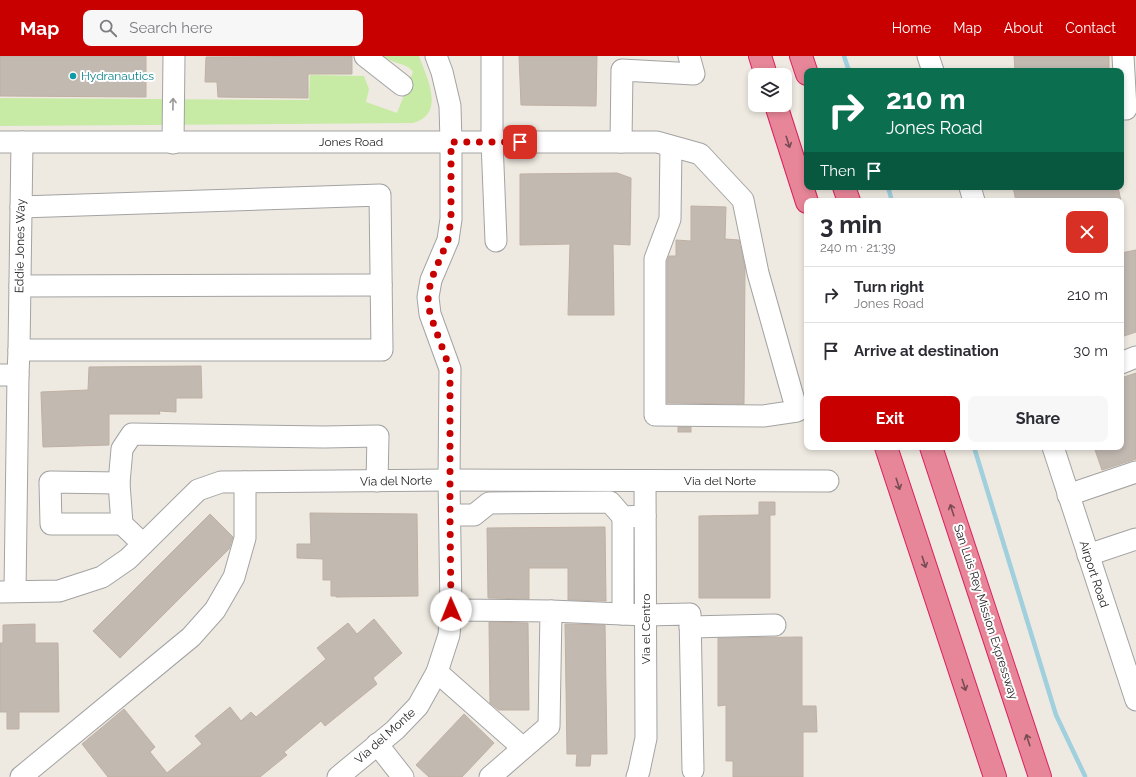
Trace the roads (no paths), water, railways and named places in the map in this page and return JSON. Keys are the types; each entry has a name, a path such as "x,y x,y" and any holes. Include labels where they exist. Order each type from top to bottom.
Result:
{"highway":[{"path":"760,56 764,68"},
{"path":"801,56 805,68"},
{"path":"778,112 806,198"},
{"path":"887,450 995,777"},
{"name":"San Luis Rey Mission Expressway","path":"932,450 1040,777"}],"street":[{"path":"173,142 174,56"},
{"path":"365,56 402,85"},
{"name":"Via del Monte","path":"338,777 394,730 418,706 437,672 448,636 451,610 449,480 450,369 430,314 428,297 431,280 448,240 451,219 451,142 450,106 442,72 436,56"},
{"path":"492,56 492,142 496,241"},
{"path":"622,142 622,70 694,74 689,56"},
{"path":"928,56 932,68"},
{"path":"1123,56 1124,68"},
{"path":"1124,74 1126,109 1124,109"},
{"name":"Jones Road","path":"0,142 657,142 700,154 743,200 758,273 797,411 763,416 655,415 655,259 670,219 671,146"},
{"name":"Eddie Jones Way","path":"8,592 9,375 19,350 22,142"},
{"path":"19,350 382,350 380,195 21,207"},
{"path":"20,286 381,285"},
{"path":"1124,362 1136,357"},
{"path":"143,544 122,524 119,483 122,449 132,434 324,437 378,436 377,481"},
{"name":"Airport Road","path":"1054,450 1136,700"},
{"path":"1068,495 1136,472"},
{"name":"Via del Norte","path":"8,592 59,591 102,576 128,559 198,490 221,482 449,480 828,481"},
{"name":"Via el Centro","path":"637,777 646,738 645,481"},
{"path":"119,483 50,482 51,524 122,524"},
{"path":"20,777 190,637 215,610 234,576 246,538 246,482"},
{"path":"450,515 474,515 489,503 610,502 623,517 623,614"},
{"path":"623,517 645,516"},
{"path":"1088,555 1136,539"},
{"path":"451,610 551,611 646,615 690,614 692,775"},
{"path":"490,777 549,726 551,611"},
{"path":"690,627 775,625"},
{"path":"437,672 523,748"},
{"path":"377,744 404,777"}],"waterway":[{"path":"844,56 848,68"},
{"path":"889,190 891,198"},
{"path":"975,450 1056,715 1085,776"}],"place":[{"name":"Hydranautics","path":"73,76"}]}
